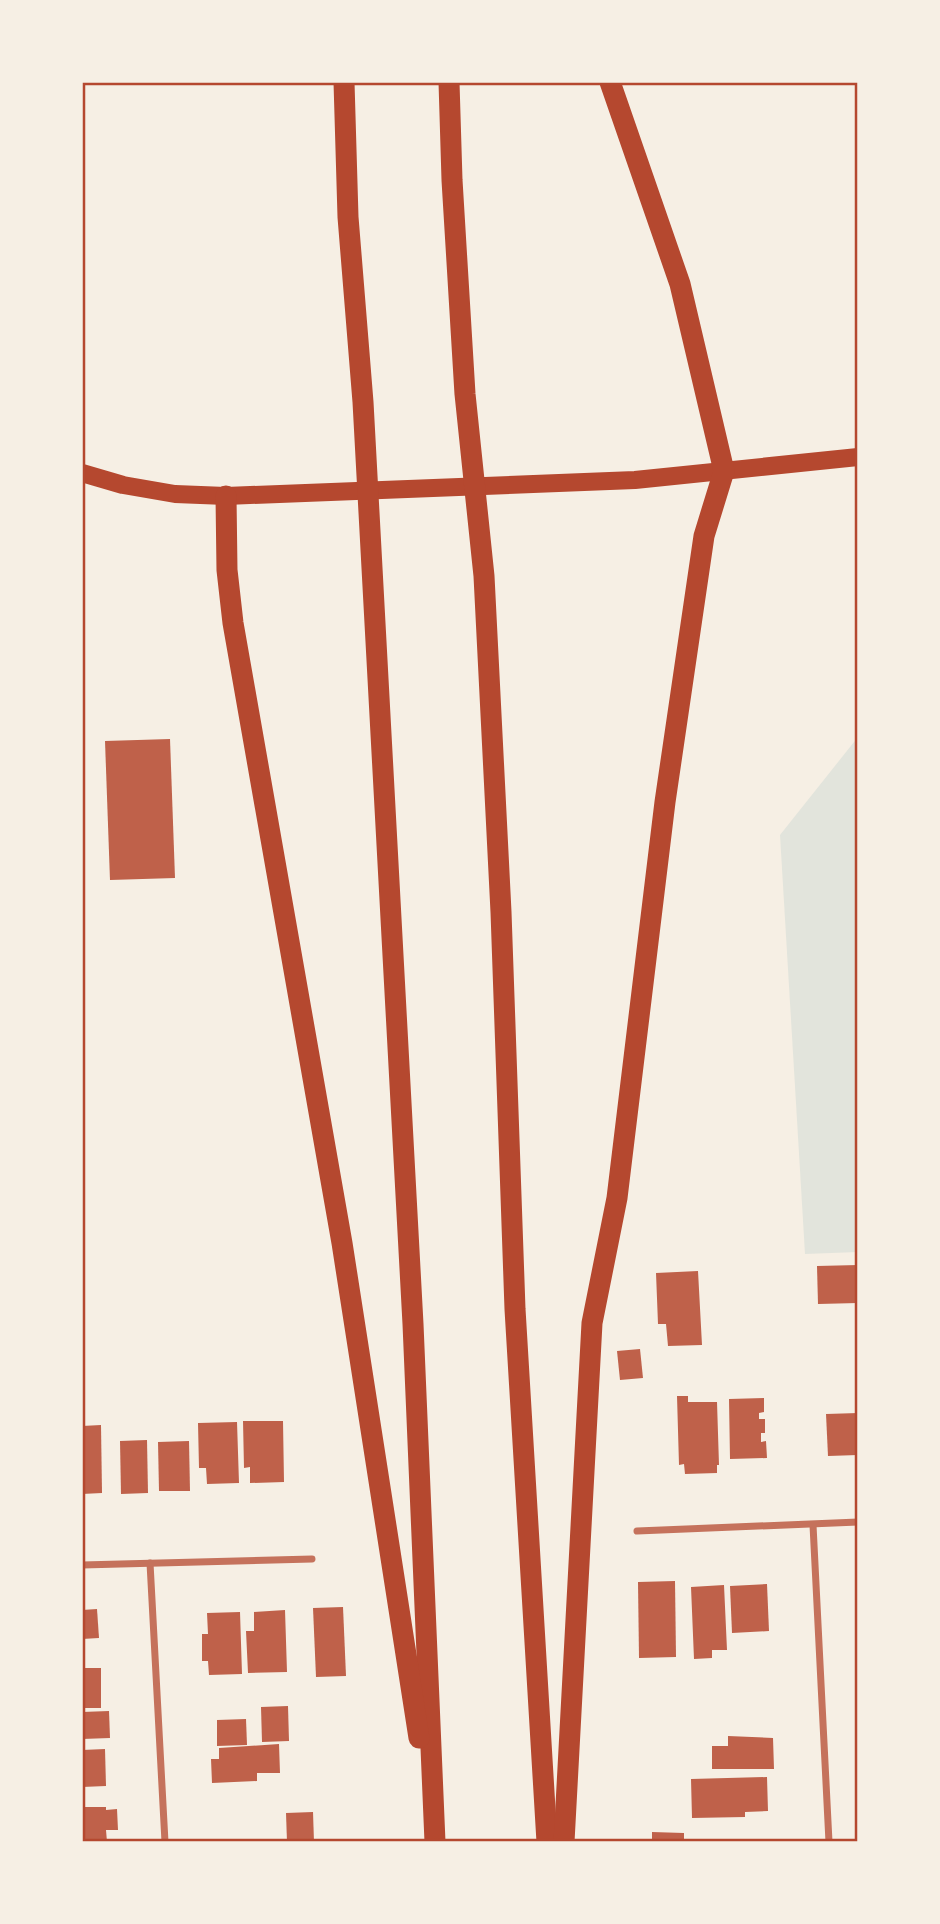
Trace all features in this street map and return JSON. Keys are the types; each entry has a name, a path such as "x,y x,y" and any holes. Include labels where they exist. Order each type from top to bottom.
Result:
{"highway":[{"path":"344,82 348,217 363,402 413,1324 435,1842"},
{"path":"449,82 452,180 466,394 484,576 501,912 515,1309 547,1842"},
{"path":"564,1842 592,1323 618,1198 666,802 704,536 724,471 680,284 610,82"},
{"path":"226,496 227,570 233,624 342,1243 435,1842"}],"main road":[{"path":"82,472 123,485 176,494 226,496 635,480 858,457"}],"street":[{"path":"637,1531 858,1522"},
{"path":"813,1525 829,1842"},
{"path":"82,1565 312,1559"},
{"path":"150,1563 165,1842"}],"shaded area":[{"path":"858,737 858,1252 805,1254 780,835"}],"building":[{"path":"170,739 175,878 110,880 105,741"},
{"path":"858,1265 858,1303 818,1304 817,1266"},
{"path":"698,1271 702,1345 668,1346 666,1324 658,1324 656,1273"},
{"path":"640,1349 643,1378 620,1380 617,1351"},
{"path":"677,1396 688,1396 688,1402 717,1402 717,1473 685,1474 684,1464 679,1465"},
{"path":"764,1398 764,1412 759,1413 759,1419 765,1419 765,1433 761,1433 761,1442 766,1441 767,1458 730,1459 729,1399"},
{"path":"858,1413 858,1455 828,1456 826,1414"},
{"path":"243,1421 283,1421 284,1482 250,1483 250,1467 244,1468"},
{"path":"237,1422 239,1483 207,1484 206,1468 199,1468 198,1423"},
{"path":"101,1425 102,1493 82,1494 82,1426"},
{"path":"147,1440 148,1493 121,1494 120,1441"},
{"path":"189,1441 190,1491 159,1491 158,1442"},
{"path":"675,1581 676,1657 639,1658 638,1582"},
{"path":"767,1584 769,1631 732,1633 730,1586"},
{"path":"724,1585 727,1650 712,1650 712,1658 694,1659 691,1587"},
{"path":"343,1607 346,1676 316,1677 313,1608"},
{"path":"97,1609 99,1638 82,1639 82,1610"},
{"path":"285,1610 287,1672 248,1673 246,1631 254,1631 254,1612"},
{"path":"240,1612 242,1674 209,1675 208,1661 202,1661 202,1634 208,1634 207,1613"},
{"path":"82,1668 101,1668 101,1708 82,1708"},
{"path":"288,1706 289,1741 262,1742 261,1707"},
{"path":"109,1711 110,1738 82,1739 82,1712"},
{"path":"246,1719 247,1745 217,1746 217,1720"},
{"path":"728,1736 773,1738 774,1769 712,1769 712,1746 728,1746"},
{"path":"279,1744 280,1773 257,1773 257,1781 212,1783 211,1759 219,1759 219,1748"},
{"path":"105,1749 106,1786 82,1787 82,1750"},
{"path":"767,1777 768,1811 745,1812 745,1817 692,1818 691,1779"},
{"path":"82,1807 117,1809 118,1830 106,1830 107,1842 82,1842"},
{"path":"313,1812 314,1842 287,1842 286,1813"},
{"path":"652,1832 684,1833 684,1842 652,1842"}]}
